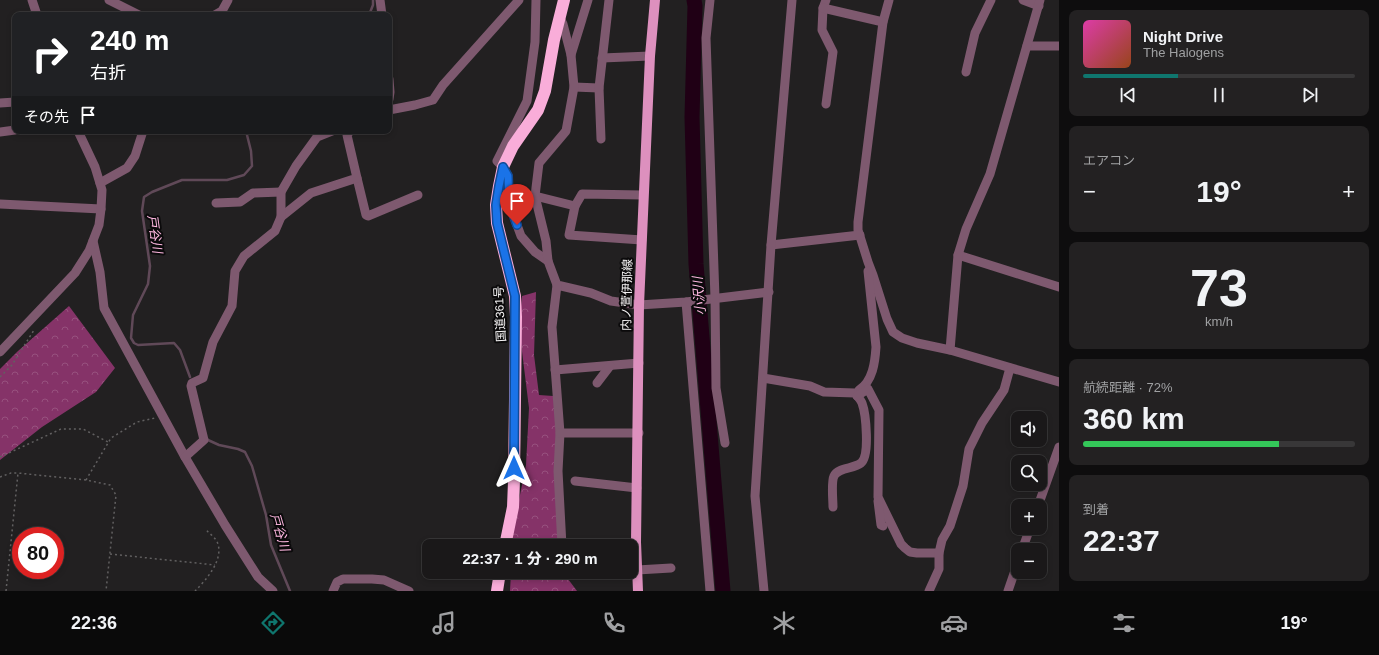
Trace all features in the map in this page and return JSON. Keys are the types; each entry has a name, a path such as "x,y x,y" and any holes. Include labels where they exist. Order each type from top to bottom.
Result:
{"highway":[{"name":"国道361号","path":"507,539 513,507 516,317 514,290 497,223 496,205 503,167 513,146 538,110 545,91 564,0"},
{"path":"497,591 499,579"}],"main road":[{"name":"内ノ萱伊那線","path":"637,539 639,305 650,56 655,0"},
{"name":"内ノ萱伊那線","path":"637,579 638,591"}],"street":[{"path":"32,0 36,12"},
{"path":"109,0 126,4 135,12"},
{"path":"220,12 228,0"},
{"path":"380,0 382,12"},
{"path":"392,109 433,100 443,85 519,0"},
{"path":"536,0 534,42 527,101 497,161 503,167 508,176 509,203 521,236 535,252 548,260"},
{"path":"571,55 588,0"},
{"path":"601,139 599,88 609,0"},
{"path":"710,0 706,38 715,298 716,388 725,443"},
{"path":"764,591 755,496 769,292 770,245 792,0"},
{"path":"889,0 883,22 858,222 860,235 868,262 887,319 893,332 902,338 917,343 950,350 1059,382"},
{"path":"966,72 975,33 990,0"},
{"path":"950,350 958,255 966,229 990,174 1039,3 1023,0"},
{"path":"826,104 833,52 822,30 825,4 883,22"},
{"path":"560,18 571,55 574,87 566,131 539,162 535,196 546,241 548,260 557,285 552,327 560,433 558,470 562,539"},
{"path":"1027,46 1059,46"},
{"path":"602,58 650,56"},
{"path":"574,87 599,88"},
{"path":"0,103 12,102"},
{"path":"0,132 12,130"},
{"path":"0,352 75,273 89,251 99,225 102,190 95,167 79,134"},
{"path":"100,183 127,168 135,156 142,134"},
{"path":"185,457 204,440 191,386 192,383 203,378 213,342 232,306 235,270 244,256 275,231 281,217 281,192 296,166 316,137 324,134"},
{"path":"348,134 366,215 368,216 418,195"},
{"path":"281,217 311,193 357,178"},
{"path":"216,204 240,202 253,193 281,192"},
{"path":"642,240 569,235 575,206 582,194 643,195"},
{"path":"535,196 575,206"},
{"path":"0,204 101,209"},
{"path":"770,245 860,235"},
{"path":"93,241 100,272 104,308 185,457 244,556 258,578 273,591"},
{"path":"958,255 1059,288"},
{"path":"856,395 867,383 876,355 868,262"},
{"path":"557,285 611,301 639,305 688,302 769,292"},
{"path":"688,302 710,591"},
{"path":"555,370 639,363"},
{"path":"597,383 610,366"},
{"path":"929,591 939,570 938,554 942,540 950,526 963,486 969,449 982,423 1004,390 1010,368"},
{"path":"763,378 810,386 824,392 856,395 868,389 879,410 878,497 880,521 881,525 883,526"},
{"path":"833,507 834,477 837,472 863,462 866,454 865,417 862,402 856,395"},
{"path":"560,433 639,434"},
{"path":"1041,499 1059,448"},
{"path":"575,481 637,488"},
{"path":"878,497 901,544 905,548 910,552 938,554"},
{"path":"638,570 671,568"},
{"path":"333,591 338,587 342,579 372,579 384,580 409,591"},
{"path":"1008,591 1012,579"}],"path":[{"path":"0,376 12,365 34,329"},
{"path":"86,480 111,438 137,422 163,417"},
{"path":"0,457 61,429 83,429 108,442"},
{"path":"0,477 11,473 18,473 86,480 110,485 116,495 106,591"},
{"path":"6,591 18,473"},
{"path":"195,591 204,582 215,565 218,556 219,545 215,538 206,530"},
{"path":"110,554 215,565"}],"green space":[{"path":"536,292 534,355 539,395 553,396 559,410 562,539 512,539 526,465 529,408 519,327 522,296"},
{"path":"69,306 115,368 96,392 42,427 0,460 0,369"},
{"path":"511,579 568,579 577,591 510,591"}],"waterway":[{"name":"戸谷川","path":"370,12 373,0"},
{"name":"小沢川","path":"694,0 692,117 696,264 723,591"},
{"name":"戸谷川","path":"190,377 180,350 174,343 138,345 134,343 131,338 133,315 148,284 150,266 142,211 144,197 152,192 182,180 227,180 244,175 252,166 251,151 247,134"},
{"name":"戸谷川","path":"207,439 219,445 245,452 252,466 266,515 271,545 290,591"}],"route":[{"path":"514,468 515,296 497,223 496,205 503,167 508,176 509,203 517,225"}]}
